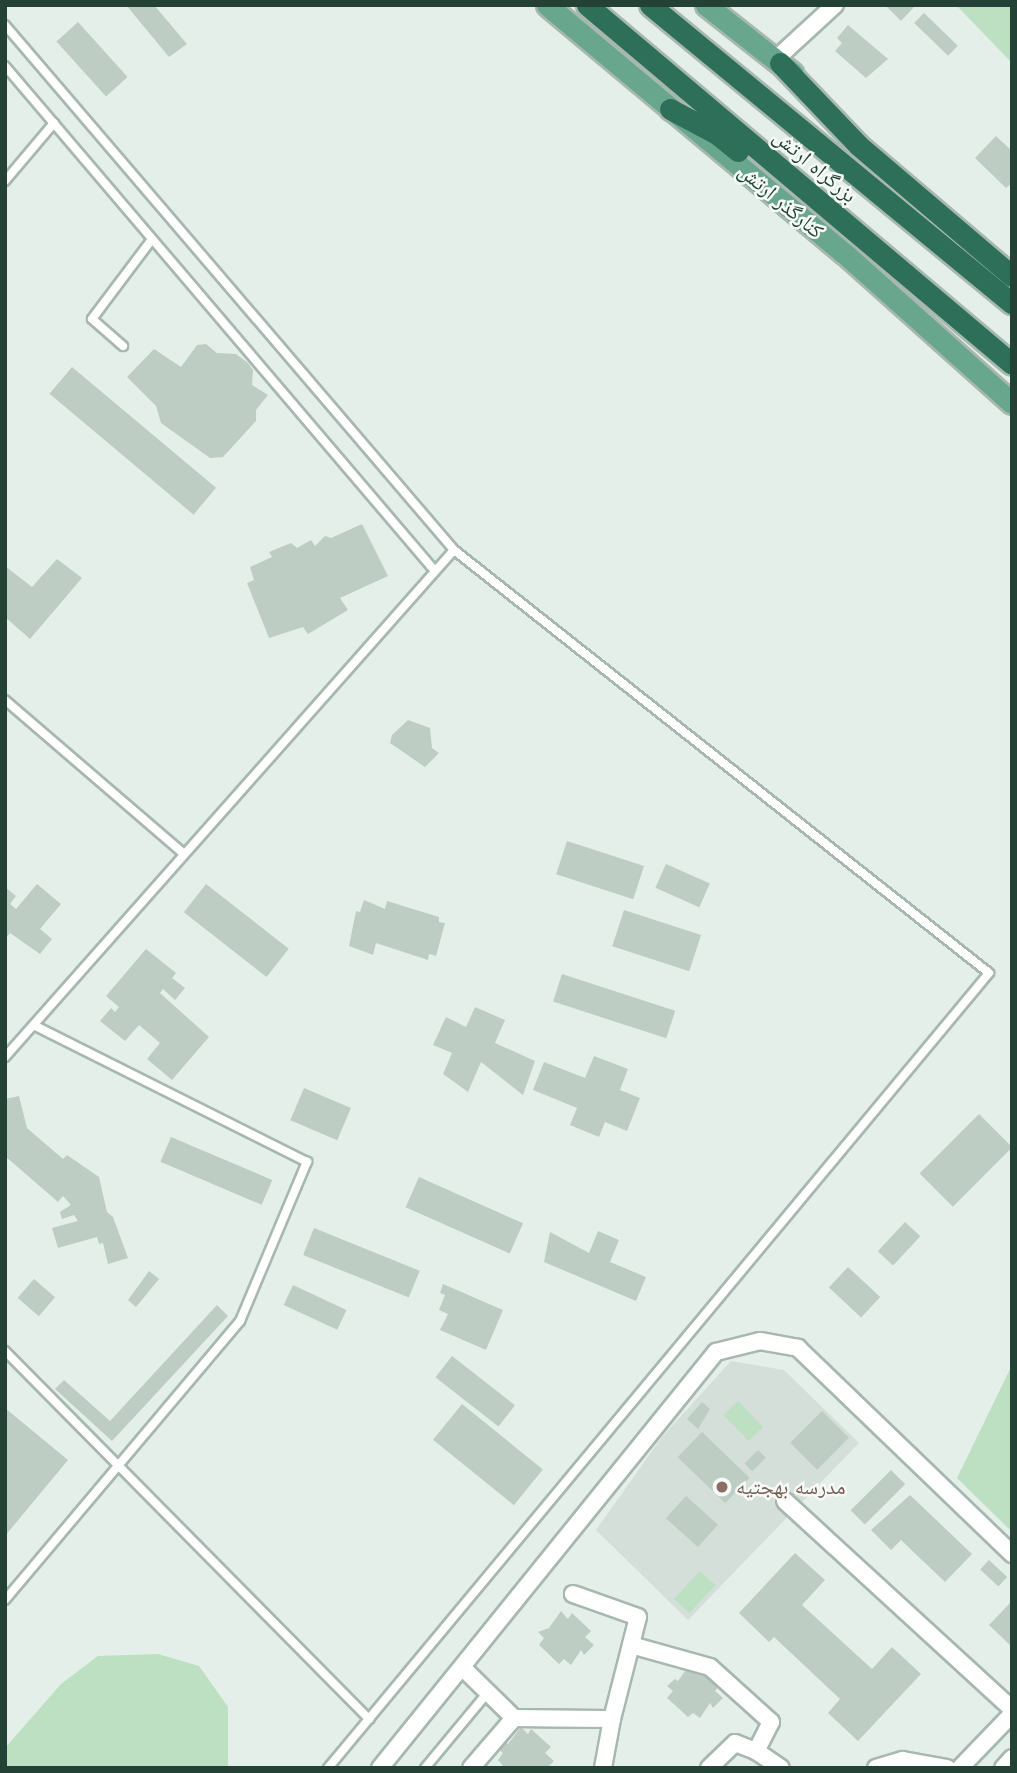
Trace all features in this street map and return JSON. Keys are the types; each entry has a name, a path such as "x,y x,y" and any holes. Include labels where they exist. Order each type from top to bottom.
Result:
{"highway":[{"name":"بزرگراه ارتش","path":"587,5 1012,364"},
{"name":"بزرگراه ارتش","path":"650,5 1012,303"},
{"path":"778,61 828,117 1012,276"},
{"path":"670,109 726,141 987,361 1012,377"}],"main road":[{"name":"کنارگذر ارتش","path":"547,5 844,253 1010,400"},
{"path":"706,5 778,61 1012,267"}],"street":[{"path":"778,61 835,5"},
{"path":"380,1768 464,1669 574,1522 716,1352 760,1341 798,1348 1012,1554"},
{"path":"785,1501 1012,1712 960,1768"},
{"path":"573,1594 638,1617 612,1719 603,1768"},
{"path":"631,1645 710,1667 771,1722 757,1751"},
{"path":"464,1669 514,1718 612,1719"},
{"path":"471,1768 514,1718"},
{"path":"709,1768 735,1743 757,1751 781,1768"},
{"path":"1003,1768 1012,1758"},
{"path":"876,1768 903,1760 947,1768"}],"lane":[{"path":"5,25 454,550 989,973 328,1768"},
{"path":"5,66 435,571"},
{"path":"5,181 54,123"},
{"path":"123,345 92,318 152,239"},
{"path":"5,1057 454,550"},
{"path":"5,700 184,854"},
{"path":"5,1600 240,1321 307,1162 34,1025"},
{"path":"5,1351 369,1720"},
{"path":"425,1768 488,1692"}],"shaded area":[{"name":"مدرسه بهجتیه","path":"731,1361 784,1370 859,1443 688,1620 596,1530 662,1437"}],"green space":[{"path":"956,5 1012,5 1012,63"},
{"path":"1012,1365 1012,1532 957,1478"},
{"path":"738,1401 763,1427 749,1441 724,1415"},
{"path":"700,1571 715,1585 689,1613 674,1599"},
{"path":"158,1654 199,1666 228,1707 228,1768 5,1768 5,1748 61,1684 98,1656"}],"building":[{"path":"126,5 154,5 187,44 169,57"},
{"path":"885,5 916,5 901,21"},
{"path":"924,13 958,46 948,56 914,23"},
{"path":"78,22 128,77 106,96 56,41"},
{"path":"848,25 888,59 866,78 835,51 842,43 837,38"},
{"path":"996,136 1012,151 1012,183 1006,188 975,158"},
{"path":"206,344 217,353 236,354 248,363 253,370 252,385 268,395 256,410 256,421 223,457 210,458 161,423 156,406 127,377 154,349 181,367 197,345"},
{"path":"72,367 216,488 194,515 50,394"},
{"path":"362,524 388,576 340,598 348,610 308,634 303,627 269,638 247,583 254,580 250,567 272,557 269,552 291,543 297,548 311,540 315,546 325,536 331,538"},
{"path":"57,559 82,578 30,639 5,617 5,566 32,587"},
{"path":"408,720 430,728 432,748 439,753 425,767 390,743 392,735"},
{"path":"567,841 644,866 633,899 556,874"},
{"path":"666,864 710,884 699,907 655,888"},
{"path":"37,884 61,904 40,929 52,939 40,954 10,933 5,939 5,887 16,896 10,904 16,909"},
{"path":"206,884 289,949 267,977 184,912"},
{"path":"364,900 385,909 387,901 439,917 439,922 445,923 436,956 429,954 428,960 376,943 373,955 349,946 356,911 360,912"},
{"path":"624,910 701,935 689,971 612,946"},
{"path":"146,949 176,973 172,978 185,988 175,1000 163,989 160,993 209,1037 172,1080 147,1059 160,1043 139,1025 125,1041 100,1021 111,1008 115,1012 119,1007 106,996"},
{"path":"562,974 675,1011 666,1038 553,1002"},
{"path":"475,1007 505,1020 495,1043 535,1061 523,1095 481,1062 468,1092 443,1074 452,1053 433,1045 446,1017 466,1027"},
{"path":"594,1056 628,1069 620,1090 640,1098 627,1131 605,1122 599,1137 570,1125 577,1108 533,1090 544,1062 585,1078"},
{"path":"304,1088 351,1108 337,1140 290,1120"},
{"path":"19,1096 27,1128 63,1159 67,1155 99,1177 107,1212 113,1217 128,1258 108,1264 103,1243 99,1244 97,1237 58,1248 52,1228 78,1221 74,1215 62,1219 60,1212 71,1205 63,1196 58,1202 5,1156 5,1099"},
{"path":"979,1114 1012,1147 953,1207 920,1173"},
{"path":"171,1137 272,1180 262,1205 160,1162"},
{"path":"419,1177 523,1223 510,1254 406,1207"},
{"path":"905,1222 920,1236 893,1266 878,1251"},
{"path":"314,1228 420,1271 409,1298 303,1255"},
{"path":"598,1231 619,1240 610,1262 646,1277 636,1301 544,1262 550,1232 589,1253"},
{"path":"848,1267 880,1297 861,1317 829,1287"},
{"path":"149,1271 159,1279 136,1307 128,1300"},
{"path":"34,1279 55,1297 39,1316 18,1298"},
{"path":"443,1284 503,1310 486,1350 440,1330 448,1314 439,1310 445,1295 440,1293"},
{"path":"293,1285 346,1310 337,1330 284,1305"},
{"path":"217,1305 228,1316 112,1441 55,1389 64,1380 110,1421"},
{"path":"452,1356 515,1405 498,1427 435,1377"},
{"path":"702,1402 710,1409 698,1429 687,1419"},
{"path":"462,1404 543,1469 514,1505 433,1440"},
{"path":"5,1408 68,1460 5,1536"},
{"path":"822,1411 849,1438 817,1470 790,1443"},
{"path":"702,1432 749,1478 725,1503 678,1457"},
{"path":"758,1450 766,1458 752,1471 745,1463"},
{"path":"891,1470 905,1484 865,1524 851,1510"},
{"path":"910,1495 972,1554 945,1582 901,1540 891,1550 871,1530"},
{"path":"686,1496 718,1525 698,1547 666,1518"},
{"path":"795,1553 825,1580 802,1605 872,1669 892,1647 921,1674 858,1741 828,1713 840,1699 774,1637 769,1642 739,1613"},
{"path":"989,1560 1007,1577 998,1587 980,1570"},
{"path":"1012,1601 1012,1647 989,1625"},
{"path":"561,1611 568,1619 572,1613 591,1631 585,1637 594,1645 584,1655 581,1650 571,1665 564,1659 559,1664 539,1645 544,1638 538,1632 549,1628"},
{"path":"690,1664 697,1672 701,1666 720,1685 715,1691 723,1698 713,1708 710,1703 700,1718 693,1713 688,1717 667,1698 673,1691 667,1686 675,1679 678,1681"},
{"path":"521,1727 528,1734 531,1729 551,1747 545,1753 554,1761 547,1768 505,1768 498,1760 503,1753 497,1748 505,1741 508,1744"}],"place":[{"name":"مدرسه بهجتیه","path":"722,1487"}]}
